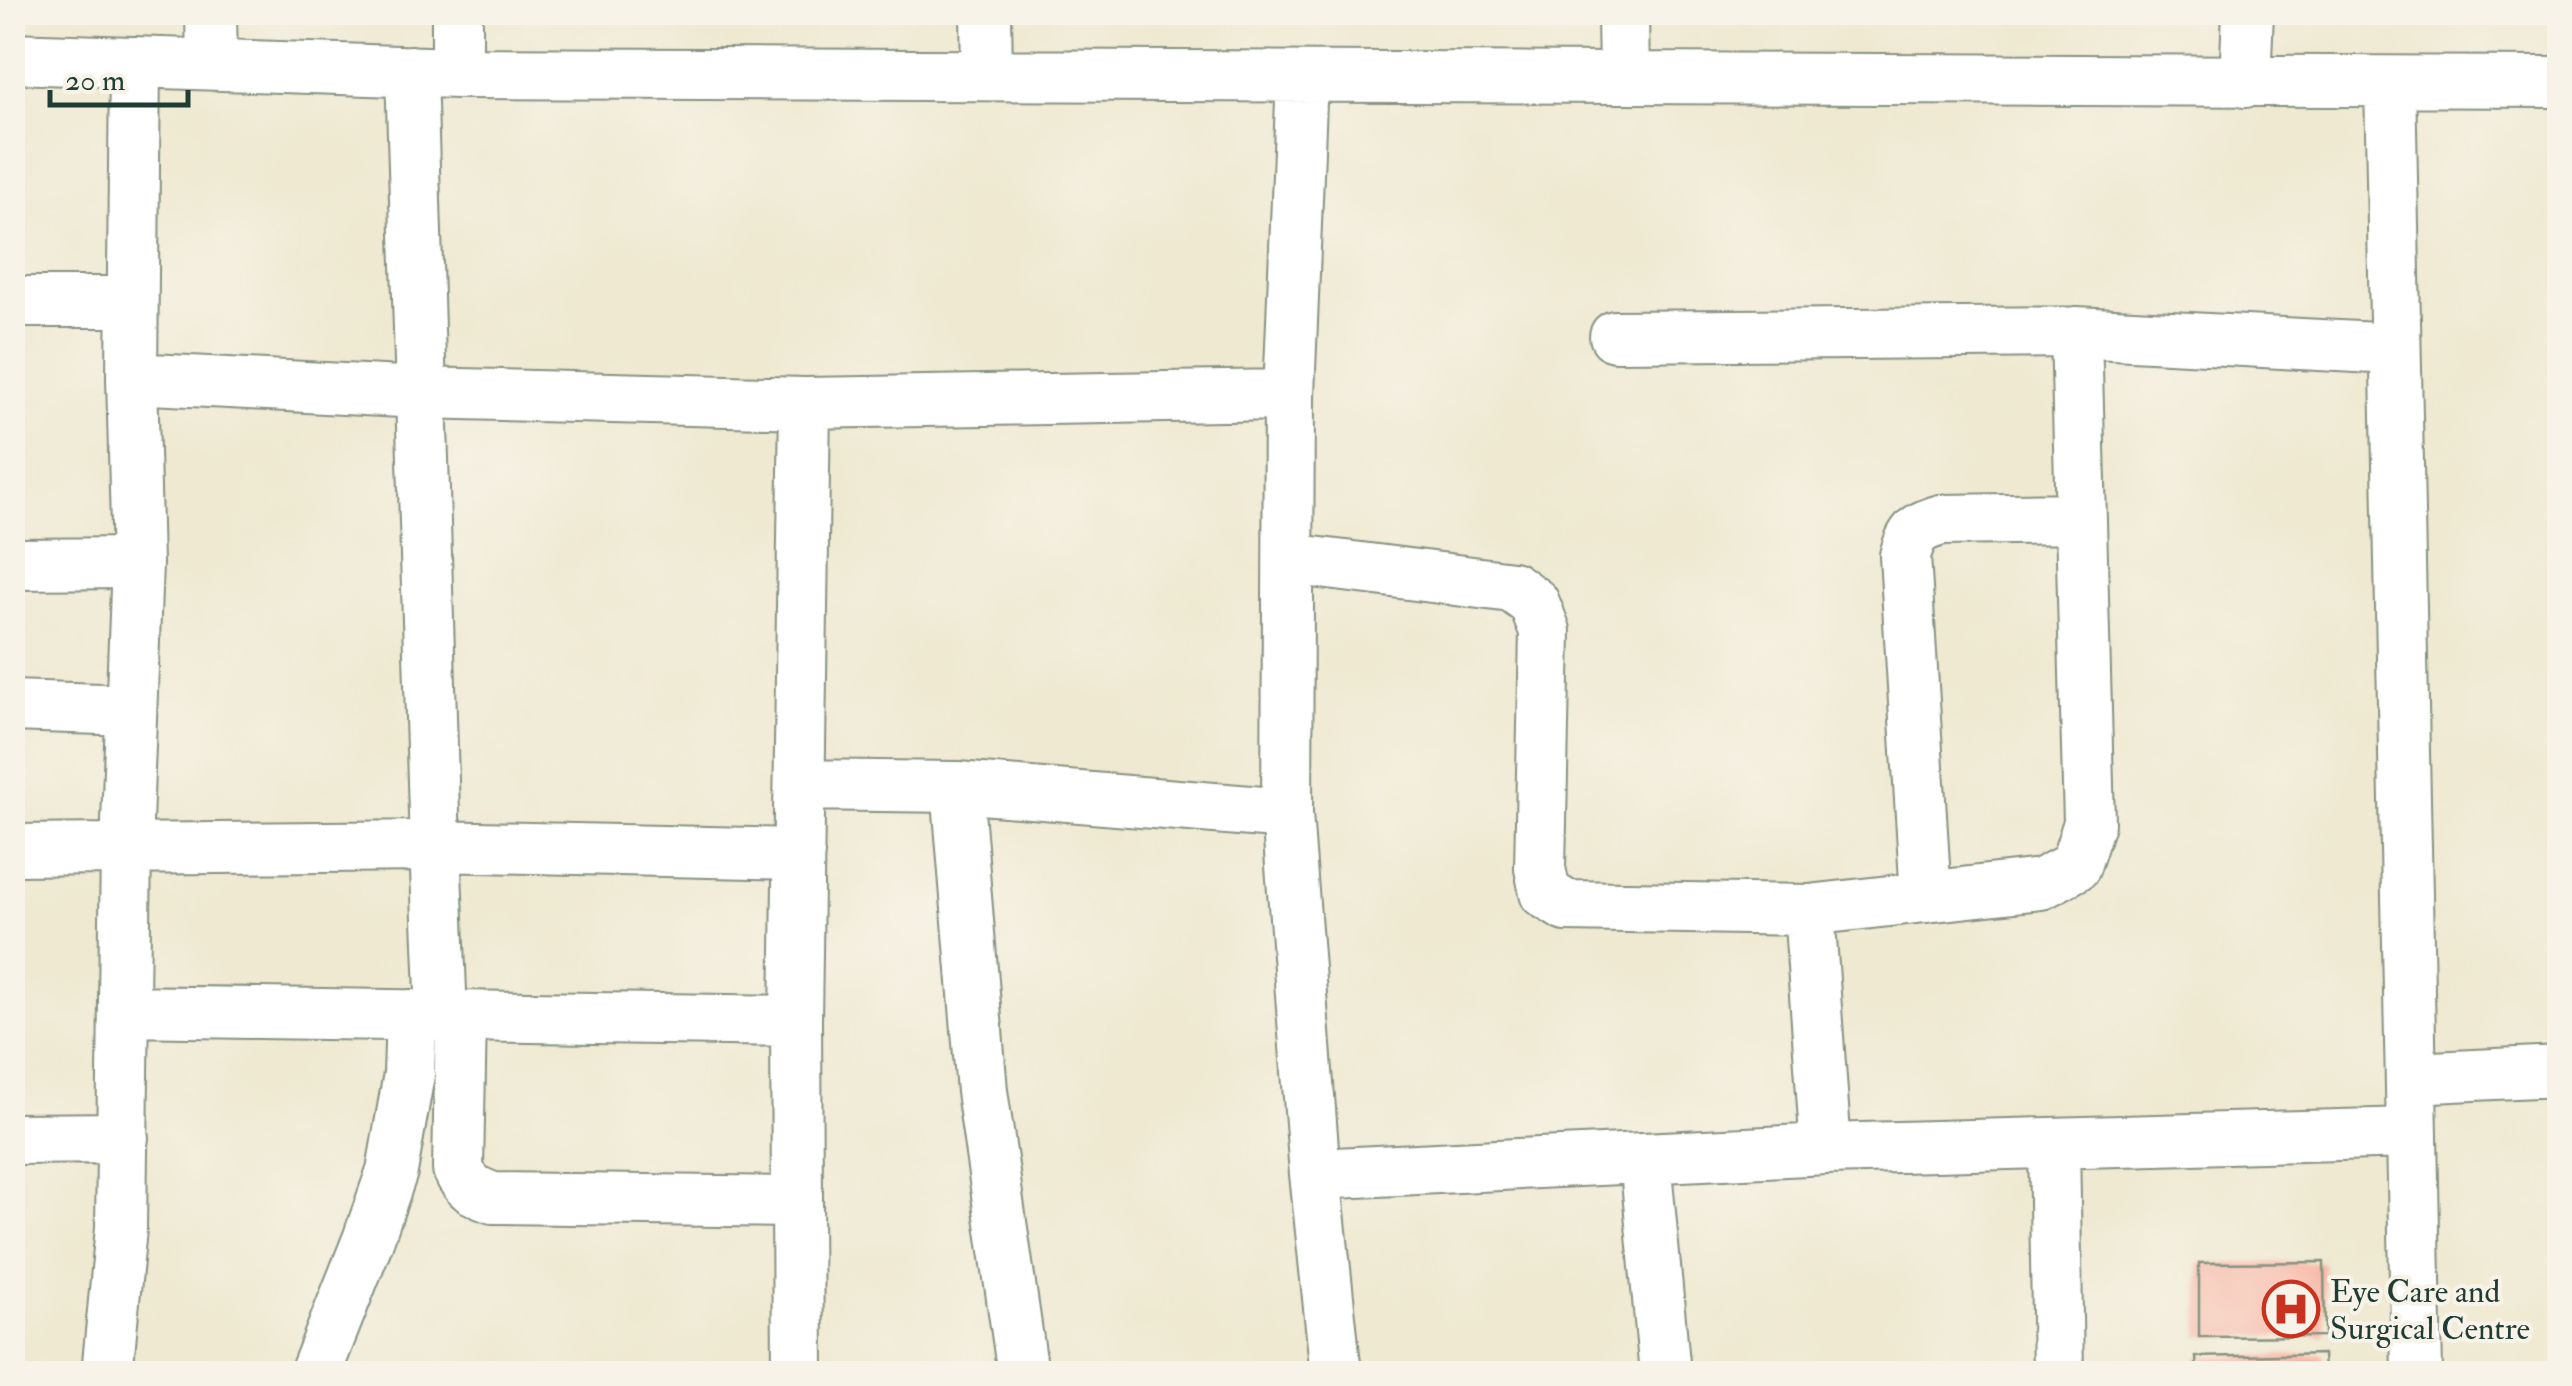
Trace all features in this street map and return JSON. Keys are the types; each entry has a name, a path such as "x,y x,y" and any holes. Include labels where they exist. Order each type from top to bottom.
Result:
{"street":[{"path":"211,12 212,64"},
{"path":"456,12 434,72 421,393 438,1016 458,1170 464,1184 493,1198 797,1202"},
{"path":"986,12 987,75"},
{"path":"1623,12 1624,78"},
{"path":"2246,82 2248,12"},
{"path":"12,58 434,72 2560,82"},
{"path":"107,1374 121,1228 126,848 137,562 132,378 135,62"},
{"path":"1302,77 1289,395 1287,814 1315,1174 1336,1374"},
{"path":"2390,82 2417,1374"},
{"path":"12,302 132,302"},
{"path":"1289,559 1512,586 1534,604 1545,632 1540,868 1545,893 1566,906 1809,910 2041,884 2075,866 2089,823 2076,332"},
{"path":"1616,336 2076,332 2396,349"},
{"path":"132,378 421,393 806,403 1289,395"},
{"path":"798,1374 796,1021 806,403"},
{"path":"1926,897 1905,556 1911,536 1920,526 1941,520 2081,518"},
{"path":"12,564 137,562"},
{"path":"12,706 132,710"},
{"path":"800,785 957,787 1287,814"},
{"path":"957,787 982,1091 1022,1374"},
{"path":"12,850 435,846 799,854"},
{"path":"1809,910 1826,1149"},
{"path":"124,1011 796,1021"},
{"path":"315,1374 392,1171 409,1074 438,1016"},
{"path":"2411,1078 2560,1071"},
{"path":"1315,1174 1826,1149 2412,1133"},
{"path":"12,1139 123,1138"},
{"path":"2054,1143 2058,1374"},
{"path":"1645,1159 1665,1374"}],"building":[{"path":"2324,1262 2325,1336 2199,1337 2199,1263"},
{"path":"2323,1354 2324,1374 2197,1374 2196,1357"}],"place":[{"name":"Eye Care and Surgical Centre","path":"2291,1309"}]}
